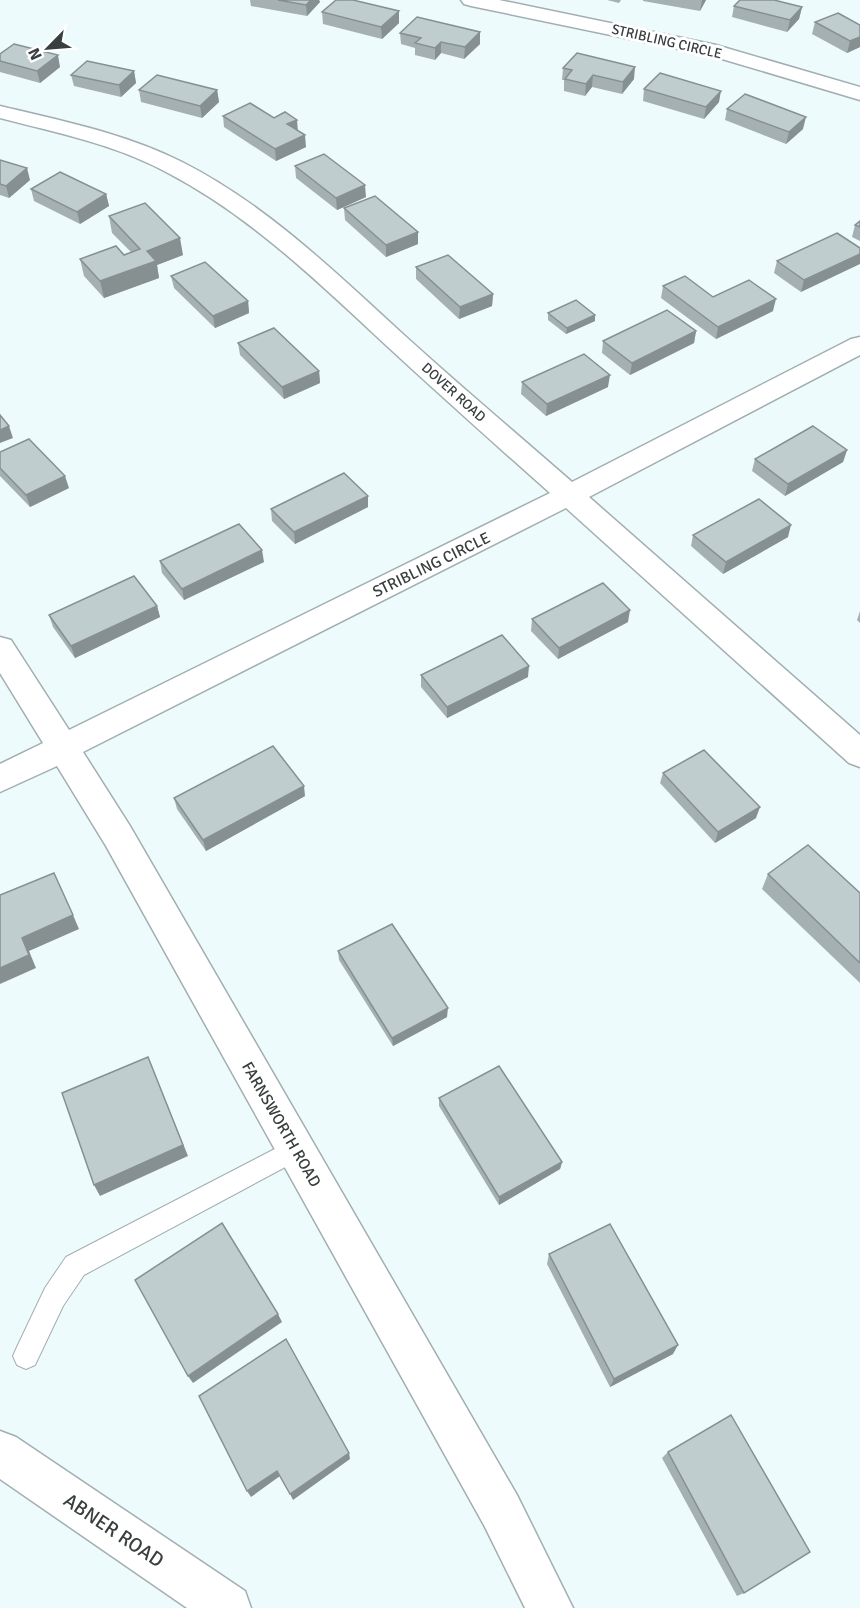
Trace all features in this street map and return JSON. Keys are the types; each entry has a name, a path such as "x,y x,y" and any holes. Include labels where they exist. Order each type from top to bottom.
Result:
{"street":[{"name":"STRIBLING CIRCLE","path":"471,0 716,51 860,94"},
{"name":"DOVER ROAD","path":"0,112 135,149 179,168 237,203 327,276 396,341 860,754"},
{"name":"STRIBLING CIRCLE","path":"0,779 569,495 860,345"},
{"name":"FARNSWORTH ROAD","path":"0,648 118,836 501,1511 550,1608"},
{"name":"ABNER ROAD","path":"0,1453 228,1608"}],"lane":[{"path":"26,1356 54,1297 75,1266 296,1149"}],"building":[{"path":"278,0 311,0 306,5"},
{"path":"336,0 353,0 399,11 381,27 322,12"},
{"path":"740,0 774,0 802,7 790,20 734,6"},
{"path":"838,13 860,25 860,37 850,41 815,22"},
{"path":"417,17 480,32 465,47 441,42 435,48 415,43 421,38 400,33"},
{"path":"14,44 58,55 37,71 0,61 0,54"},
{"path":"577,53 635,67 623,82 593,75 586,84 565,79 572,70 563,68"},
{"path":"87,61 134,71 119,85 71,75"},
{"path":"660,73 721,91 706,107 644,89"},
{"path":"157,75 217,90 200,106 139,90"},
{"path":"745,94 806,117 789,132 727,109"},
{"path":"250,103 274,118 285,112 297,120 287,124 305,135 275,149 223,116"},
{"path":"324,154 365,185 336,198 295,166"},
{"path":"0,160 27,168 6,186 0,184"},
{"path":"60,172 106,194 77,212 31,189"},
{"path":"375,196 418,232 386,245 344,208"},
{"path":"145,203 180,238 147,251 156,261 100,281 80,259 116,246 124,255 140,249 109,216"},
{"path":"837,233 860,248 860,254 804,280 777,261"},
{"path":"448,255 493,294 460,307 416,267"},
{"path":"205,262 248,301 213,316 171,276"},
{"path":"685,276 713,297 749,280 776,299 718,327 663,286"},
{"path":"576,300 595,315 567,328 548,313"},
{"path":"667,310 696,331 632,363 603,341"},
{"path":"274,328 319,371 282,387 238,343"},
{"path":"584,354 610,375 547,404 522,382"},
{"path":"0,415 9,426 0,430"},
{"path":"813,426 847,450 788,484 755,459"},
{"path":"29,439 65,476 26,495 0,468 0,452"},
{"path":"344,473 368,496 294,532 271,509"},
{"path":"759,499 791,525 726,562 693,535"},
{"path":"239,524 262,550 182,589 160,561"},
{"path":"134,576 157,606 71,646 49,615"},
{"path":"603,583 630,610 559,648 532,619"},
{"path":"502,635 529,666 447,707 421,675"},
{"path":"273,746 304,786 203,840 174,798"},
{"path":"704,750 760,807 718,832 663,773"},
{"path":"808,845 860,893 860,963 768,874"},
{"path":"54,873 73,915 22,938 29,955 0,968 0,895"},
{"path":"392,924 448,1008 392,1038 338,951"},
{"path":"148,1057 183,1145 94,1185 62,1093"},
{"path":"499,1066 562,1162 499,1197 439,1098"},
{"path":"222,1223 278,1314 188,1376 135,1280"},
{"path":"610,1224 678,1345 614,1379 549,1254"},
{"path":"286,1339 349,1453 290,1494 277,1471 247,1491 199,1396"},
{"path":"731,1415 810,1552 744,1593 668,1452"}]}
